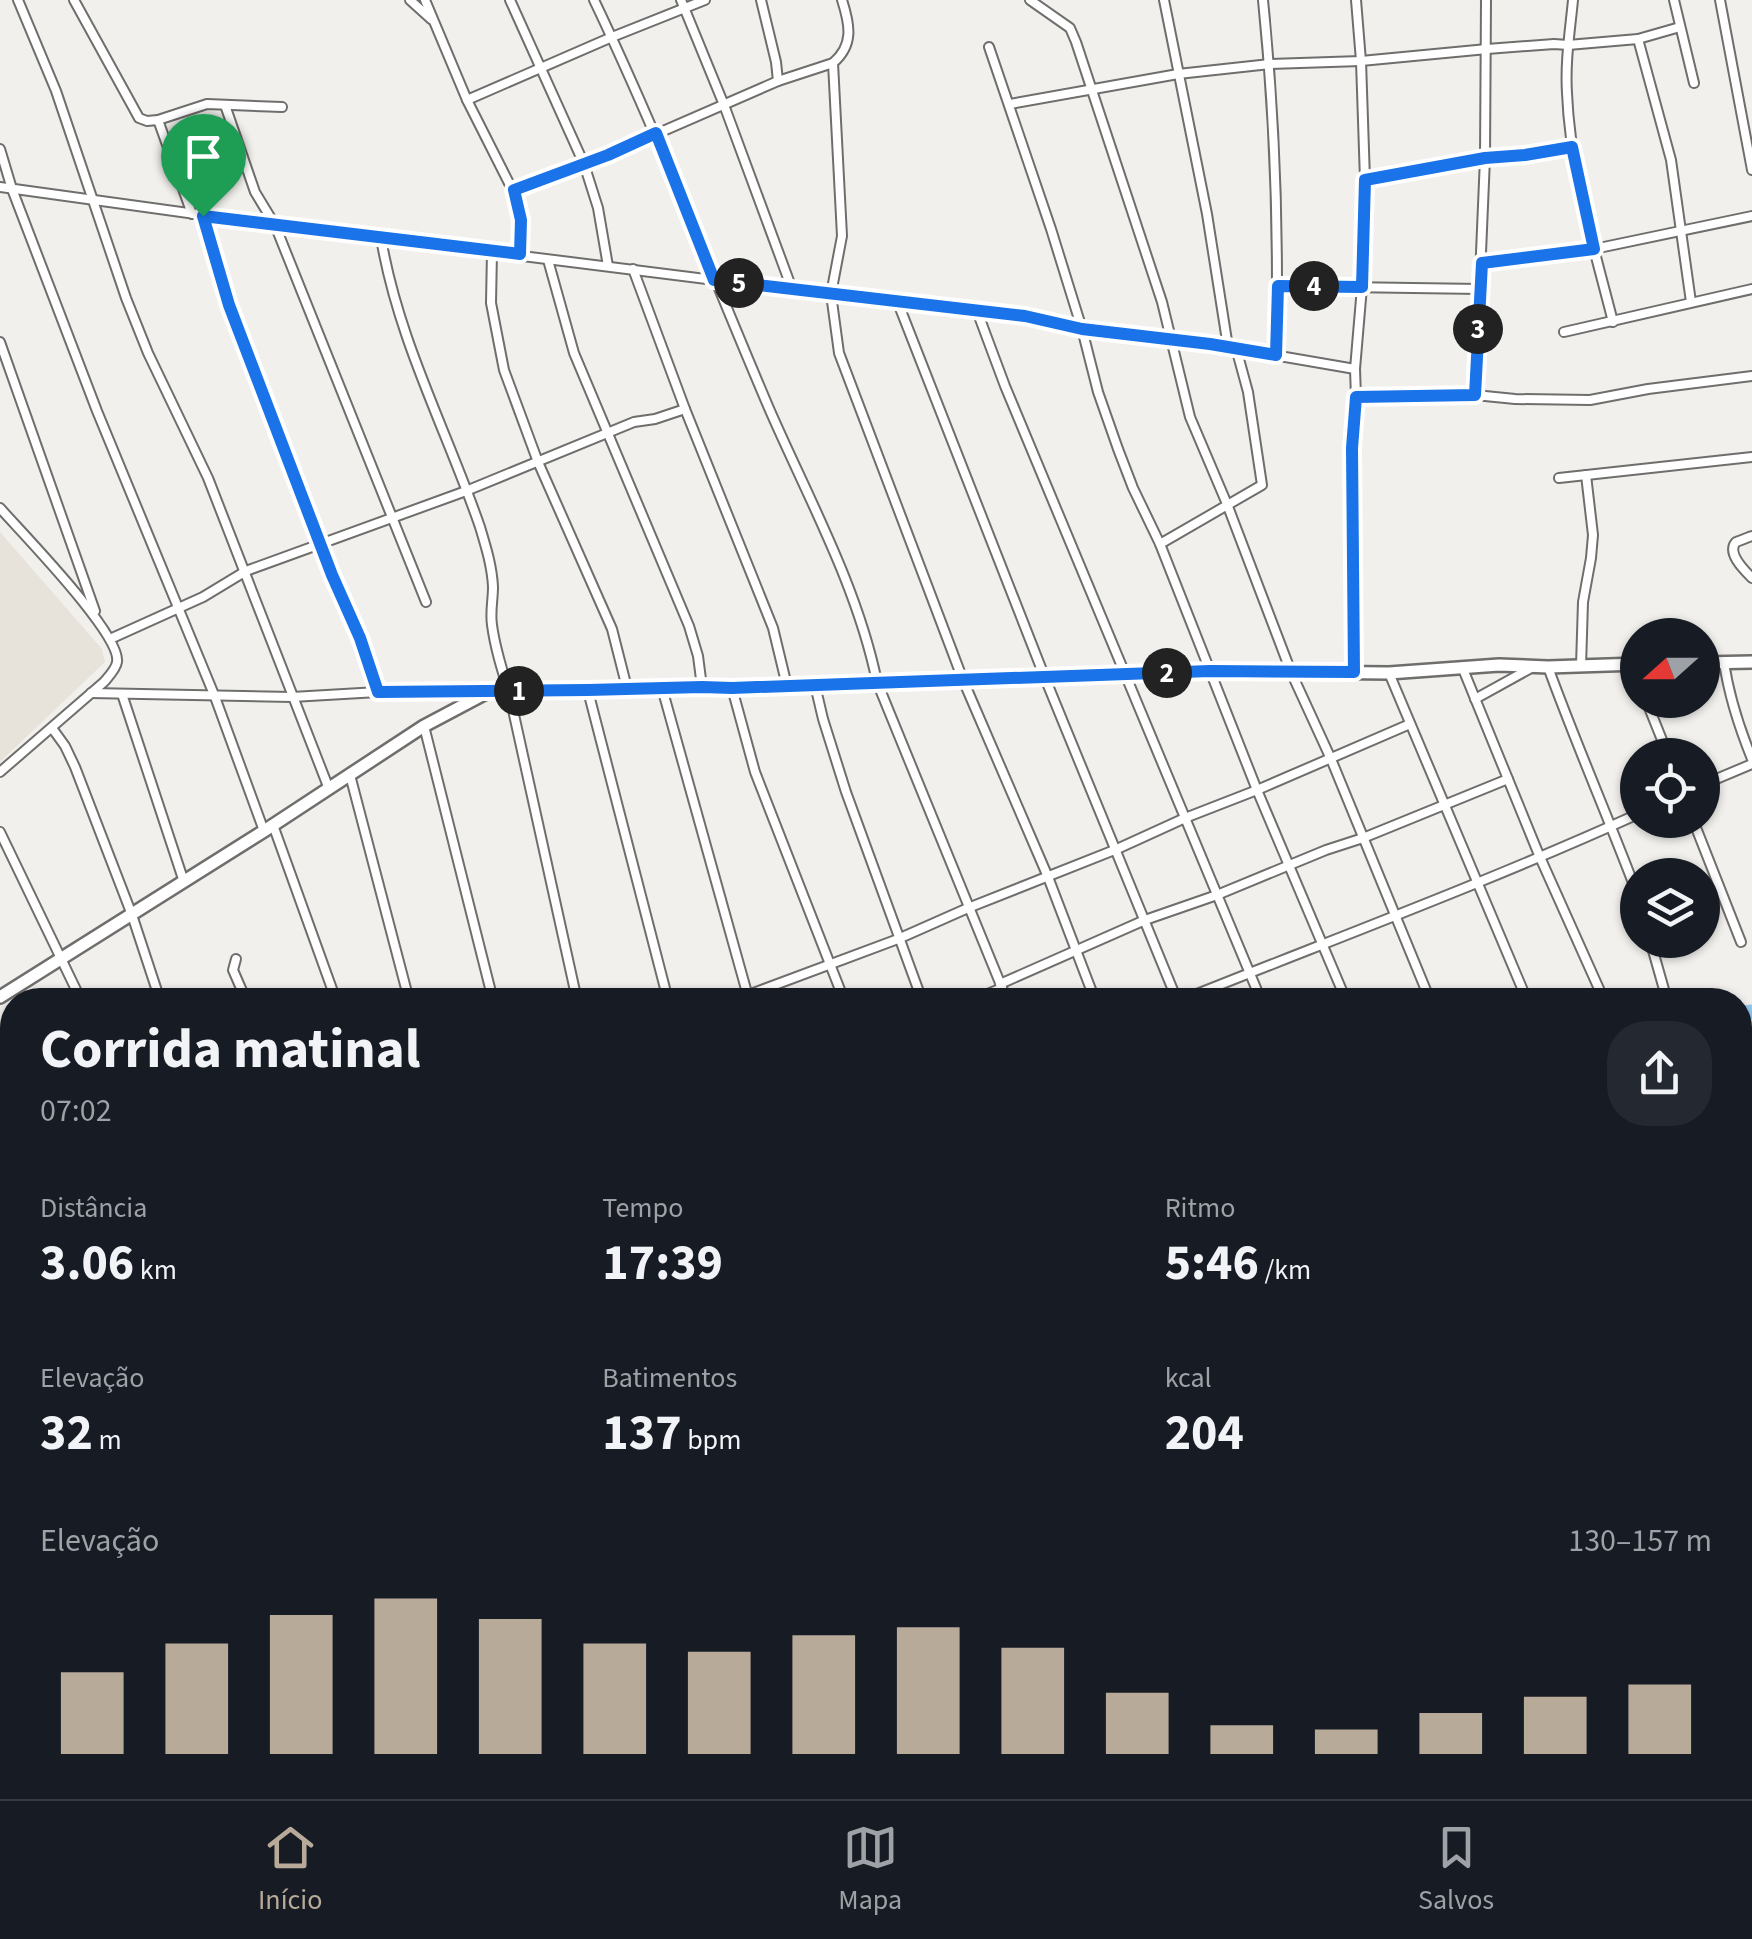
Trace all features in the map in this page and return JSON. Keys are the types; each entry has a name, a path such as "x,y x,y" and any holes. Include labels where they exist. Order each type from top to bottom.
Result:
{"street":[{"path":"18,0 56,91 114,265 148,352 208,478 330,789"},
{"path":"74,0 139,118 147,122 158,120 207,104 282,107"},
{"path":"410,0 435,22"},
{"path":"510,0 584,164 598,208 608,266"},
{"path":"594,0 656,133 714,280 853,599 878,682 1001,986"},
{"path":"467,100 683,5 705,0"},
{"path":"762,0 778,82"},
{"path":"514,190 778,82 833,64 849,41 842,0"},
{"path":"1030,0 1070,28 1172,340 1190,417 1425,988"},
{"path":"1160,544 1262,485 1248,392 1232,348 1164,0"},
{"path":"1263,0 1270,64 1278,286 1276,355"},
{"path":"1354,672 1352,448 1365,180 1356,0"},
{"path":"1475,395 1485,158 1486,0"},
{"path":"1573,0 1567,93 1572,147 1613,322"},
{"path":"1674,0 1694,83"},
{"path":"1720,0 1752,170"},
{"path":"428,1 467,100 514,190 521,220 520,254"},
{"path":"683,5 792,289"},
{"path":"1010,104 1178,74 1270,64 1361,62 1487,48 1568,46 1638,38 1680,27"},
{"path":"1638,38 1671,160 1691,302"},
{"path":"989,48 1118,448 1341,988"},
{"path":"833,64 842,236 831,294 839,353 963,680 1091,988"},
{"path":"226,105 255,192 275,226 426,602"},
{"path":"158,120 192,214"},
{"path":"1365,180 1572,147"},
{"path":"0,149 97,411 331,988"},
{"path":"0,187 275,226 1025,316 1082,329 1355,369"},
{"path":"203,216 229,305 378,692"},
{"path":"1482,263 1594,249 1752,216"},
{"path":"382,238 386,268 415,361 490,561 495,646 509,692 574,988"},
{"path":"492,252 491,303 504,370 538,462 612,629 627,688"},
{"path":"548,260 574,353 689,626 702,687"},
{"path":"633,269 773,628 787,686"},
{"path":"1278,286 1480,289"},
{"path":"1564,332 1752,289"},
{"path":"898,303 1045,678 1175,988"},
{"path":"978,311 1256,988"},
{"path":"0,342 98,620"},
{"path":"1356,397 1475,395 1590,400 1752,376"},
{"path":"110,639 203,597 246,571 466,492 634,422 685,409"},
{"path":"1559,478 1752,458"},
{"path":"1581,666 1593,534 1586,475"},
{"path":"0,508 98,620 116,649 117,664 104,682 0,772"},
{"path":"1752,536 1736,542 1733,548 1752,578"},
{"path":"1720,662 1752,662"},
{"path":"1720,777 1752,762 1732,708 1724,662"},
{"path":"91,693 292,698 378,692 732,688 1210,671 1390,673 1499,665 1620,665"},
{"path":"1475,698 1542,666"},
{"path":"1542,666 1624,858"},
{"path":"1463,668 1599,988"},
{"path":"1390,673 1522,988"},
{"path":"815,685 840,774 917,988"},
{"path":"662,688 745,988"},
{"path":"732,688 755,772 840,988"},
{"path":"588,690 665,988"},
{"path":"13,988 424,726 490,692"},
{"path":"122,694 184,882"},
{"path":"771,988 1117,849 1410,724"},
{"path":"424,726 490,988"},
{"path":"52,728 75,767 156,988"},
{"path":"350,775 406,988"},
{"path":"997,988 1145,920 1508,779"},
{"path":"1211,988 1478,884 1620,822"},
{"path":"0,832 74,988"},
{"path":"1700,838 1741,942"},
{"path":"1655,958 1664,988"},
{"path":"236,959 233,970 241,988"}],"shaded area":[{"path":"0,532 102,649 105,662 0,762"}],"route":[{"path":"656,133 714,280 1025,316 1082,329 1276,355 1278,286 1362,287 1365,180 1572,147 1594,249 1482,263 1475,395 1356,397 1352,448 1354,672 1210,671 732,688 378,692 229,305 203,216 520,254 521,220 514,190 656,133"}]}
